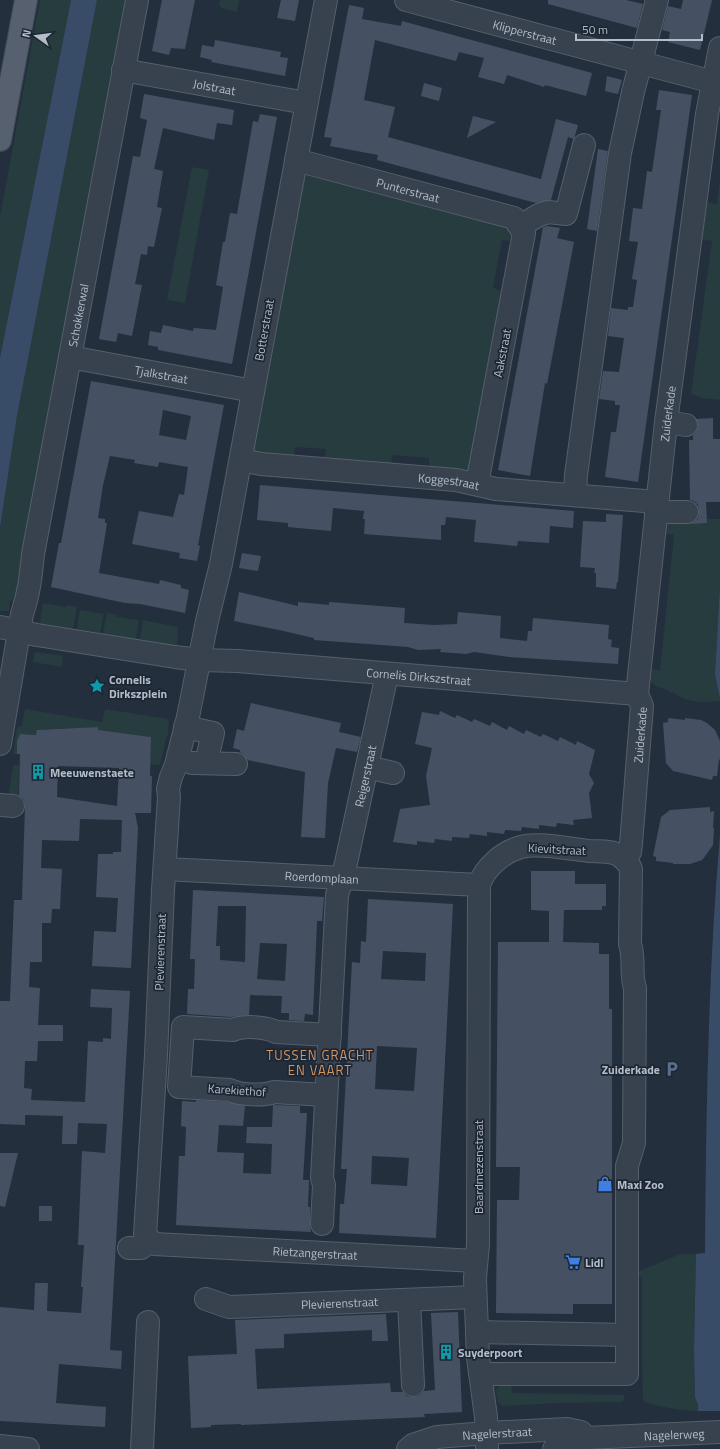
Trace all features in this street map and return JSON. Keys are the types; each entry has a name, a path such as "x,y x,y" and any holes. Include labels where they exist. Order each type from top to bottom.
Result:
{"main road":[{"path":"0,140 26,0"}],"street":[{"name":"Schokkerwal","path":"0,744 18,679 10,629 22,614 30,587 33,554 137,0"},
{"name":"Botterstraat","path":"200,660 207,621 221,564 253,391 258,326 296,160 326,0"},
{"name":"Klipperstraat","path":"406,0 713,82"},
{"path":"575,495 579,453 620,153 632,92 657,0"},
{"name":"Zuiderkade","path":"625,860 630,852 642,706 637,694 639,588 656,507 676,424 707,114 720,48"},
{"name":"Jolstraat","path":"123,70 306,103"},
{"path":"518,225 539,214 548,212 566,214 584,145"},
{"name":"Punterstraat","path":"296,160 509,216 514,218 518,225"},
{"name":"Aakstraat","path":"477,484 524,233 518,225"},
{"name":"Tjalkstraat","path":"70,357 253,391"},
{"name":"Koggestraat","path":"241,460 261,464 456,480 496,488 575,495 687,512"},
{"path":"10,629 72,641 200,660"},
{"name":"Cornelis Dirkszstraat","path":"200,660 243,662 637,694"},
{"name":"Plevierenstraat","path":"144,1244 156,1055 161,916 165,869 159,817 177,761 185,727 188,694 200,660"},
{"name":"Reigerstraat","path":"342,878 388,674"},
{"path":"185,727 213,733 206,763"},
{"path":"177,761 186,763 236,764"},
{"path":"367,768 393,773"},
{"name":"Kievitstraat","path":"480,885 484,875 495,862 508,852 523,846 539,846 615,853 625,860"},
{"path":"484,1374 627,1374 627,1166 634,1139 635,995 633,981 633,952 630,944 631,869 628,862 625,860"},
{"name":"Roerdomplaan","path":"165,869 295,868 342,878 480,885"},
{"path":"322,1224 324,1185 322,1178 337,895 342,878"},
{"name":"Baardmezenstraat","path":"480,885 478,1240 475,1297 477,1332 484,1374 487,1441"},
{"name":"Karekiethof","path":"326,1095 274,1092 267,1094 236,1093 230,1090 179,1087 181,1056 183,1027 233,1030 239,1027 270,1029 276,1032 330,1035"},
{"path":"156,1055 181,1056"},
{"name":"Rietzangerstraat","path":"144,1244 225,1241 476,1261"},
{"name":"Plevierenstraat","path":"206,1299 229,1307 475,1297"},
{"path":"409,1300 412,1385"},
{"path":"142,1449 148,1322"},
{"path":"477,1332 626,1335"},
{"name":"Nagelerstraat","path":"408,1449 413,1444 437,1437 487,1441 561,1429 581,1432 586,1438 629,1442"},
{"name":"Nagelerweg","path":"629,1442 699,1433 720,1432"},
{"name":"Nagelerstraat","path":"554,1449 581,1443 586,1438"},
{"path":"0,1446 28,1449"}],"green space":[{"path":"40,0 71,0 0,358 0,217"},
{"path":"97,0 127,0 16,602 10,601 9,611 0,611 0,528 17,416"},
{"path":"220,0 239,0 237,12 221,8 221,6 219,6"},
{"path":"192,167 209,170 185,303 167,300"},
{"path":"307,173 513,227 510,241 502,240 493,288 507,292 471,470 465,473 429,472 429,458 392,455 391,469 324,463 326,449 295,447 293,461 252,451 304,175"},
{"path":"720,182 720,400 702,398 691,394 712,241 697,239 703,202 717,204"},
{"path":"673,518 720,519 720,585 715,674 720,701 698,702 685,699 668,690 656,686 648,678 649,669 660,670 674,535 661,533 664,524"},
{"path":"43,603 66,607 67,605 77,607 73,629 40,624"},
{"path":"80,610 104,614 100,633 77,629"},
{"path":"107,613 117,615 117,617 139,620 136,639 103,634"},
{"path":"143,620 178,627 177,646 140,639"},
{"path":"35,652 63,656 62,667 33,662"},
{"path":"25,709 102,722 105,709 169,719 168,736 167,735 160,765 150,764 151,737 96,730 98,727 37,730 38,735 20,734 17,741 17,754 13,754 17,727 22,726"},
{"path":"13,765 19,765 18,801 8,800"},
{"path":"680,1254 696,1254 694,1350 695,1397 699,1411 666,1407 646,1403 643,1400 642,1278 639,1275 635,1279 635,1273"},
{"path":"500,1386 511,1386 512,1393 624,1395 624,1400 622,1402 502,1406 498,1402 496,1390"}],"water":[{"path":"71,0 97,0 17,416 0,528 0,358"},
{"path":"720,585 720,699 715,674"},
{"path":"720,835 720,1449 699,1449 698,1405 695,1397 694,1350 696,1254 705,1253 710,992"}],"pier":[{"path":"698,1411 720,1411 720,1449 699,1449"}],"building":[{"path":"162,0 195,0 185,49 171,48 169,55 152,51"},
{"path":"281,0 299,0 295,21 277,18"},
{"path":"548,0 626,0 643,4 637,28 548,4"},
{"path":"683,0 712,0 700,50 668,42 670,32 662,30 668,6 681,9"},
{"path":"349,5 364,8 362,19 401,26 402,21 592,73 586,96 545,85 544,87 507,75 504,84 478,77 484,58 459,52 456,61 375,40 364,100 395,107 388,137 541,179 556,119 578,125 574,139 568,137 551,200 536,203 377,160 378,155 330,146 332,138 324,137"},
{"path":"215,40 281,52 280,57 288,58 285,76 211,62 212,60 200,57 202,45 214,47"},
{"path":"607,76 622,80 618,94 605,91"},
{"path":"424,83 442,88 439,101 421,96"},
{"path":"659,90 692,95 638,482 605,477 611,432 616,432 620,405 615,405 615,401 599,399 603,371 619,372 624,338 608,336 611,308 628,310 628,307 633,307 637,280 632,279 638,242 629,241 633,208 642,209 647,171 652,172 661,110 656,110"},
{"path":"144,94 234,110 232,125 217,123 214,140 163,128 154,169 163,171 157,207 162,208 154,247 148,246 147,255 141,254 135,284 142,285 132,336 118,333 116,342 99,339 133,156 140,157 147,120 140,118"},
{"path":"260,114 277,117 232,364 158,350 158,347 148,345 150,331 161,333 163,325 193,331 194,328 216,330 223,287 216,285 223,242 225,242 230,213 237,214 253,121 258,122"},
{"path":"473,116 496,122 467,138"},
{"path":"598,149 608,151 597,231 587,229"},
{"path":"547,226 560,228 557,238 574,242 547,384 545,383 530,476 498,470 543,227"},
{"path":"91,381 224,405 198,545 200,546 197,561 179,558 180,553 132,544 139,511 173,517 179,494 184,495 188,467 159,462 158,467 134,463 135,460 110,456 103,485 98,518 105,519 105,523 107,523 99,573 159,584 160,580 181,585 181,588 189,590 185,613 140,604 125,603 51,587 59,543 61,543","holes":["163,410 191,416 186,440 159,435"]},
{"path":"713,418 713,439 720,439 720,502 706,502 707,523 691,524 698,519 699,512 698,505 694,501 690,500 689,440 693,440 693,435 698,427 696,419"},
{"path":"260,485 574,511 573,528 550,526 549,543 518,541 517,546 474,542 476,520 446,517 445,525 441,525 441,540 364,534 364,511 333,508 331,531 288,527 288,523 257,520"},
{"path":"606,514 623,515 618,582 616,589 596,587 596,573 594,573 595,568 580,567 583,521 606,522"},
{"path":"242,553 261,556 258,571 239,568"},
{"path":"239,592 298,606 298,602 329,605 329,602 405,608 404,623 434,625 457,624 458,612 501,616 500,638 527,641 528,631 532,631 533,618 609,625 608,639 612,640 611,647 619,648 618,664 509,657 474,652 466,654 440,652 441,649 418,650 408,647 314,640 314,638 234,621"},
{"path":"251,703 341,723 339,732 361,737 357,752 336,748 328,783 325,838 301,837 305,772 248,760 240,752 240,750 233,748 237,729 244,731"},
{"path":"440,711 455,718 457,715 472,722 474,719 490,726 492,722 507,730 509,726 524,734 526,730 541,737 543,734 558,741 560,737 576,745 577,741 595,750 589,774 594,783 589,793 592,818 573,820 574,825 557,823 556,827 539,825 539,829 522,827 521,831 505,830 504,834 487,832 487,836 470,834 469,838 452,837 452,841 435,839 434,843 417,841 417,845 393,842 400,809 430,805 426,776 432,748 415,744 422,712 439,715"},
{"path":"668,718 701,720 715,730 720,741 720,760 719,759 717,776 713,776 712,780 673,771 666,763 663,723 668,722"},
{"path":"98,727 98,730 151,737 151,813 135,813 138,828 131,968 92,966 94,931 116,932 118,898 96,897 98,854 113,854 113,852 121,852 122,820 80,819 79,841 42,840 41,868 62,869 60,909 52,909 51,923 42,923 42,962 30,962 29,987 40,988 38,1025 63,1025 63,1041 38,1041 37,1061 25,1061 24,1088 32,1089 31,1100 85,1102 88,1041 103,1042 103,1038 111,1039 112,1008 90,1007 91,989 130,991 110,1350 122,1351 121,1369 59,1364 56,1403 106,1407 105,1427 0,1421 0,1307 34,1310 35,1283 48,1283 47,1311 81,1313 84,1245 78,1245 82,1151 105,1153 107,1124 78,1123 77,1144 62,1144 63,1116 25,1115 25,1125 0,1124 0,1001 10,1001 14,900 22,900 25,807 24,800 19,795 20,754 17,754 17,741 20,734 36,735 37,730","holes":["58,766 119,768 117,806 57,797"]},
{"path":"710,807 710,812 714,811 713,845 702,860 690,864 673,864 656,861 656,857 653,856 661,817 670,810"},
{"path":"531,871 575,871 575,884 606,884 606,906 602,906 602,910 564,910 563,942 599,943 599,954 609,954 609,1009 612,1009 612,1304 573,1304 573,1314 496,1313 497,1200 519,1200 520,1167 496,1167 498,942 549,942 549,911 531,910"},
{"path":"193,890 324,897 322,921 317,921 313,1015 305,1014 304,1021 289,1020 289,1013 281,1013 282,996 250,995 249,1015 231,1017 187,1014 188,989 194,989 195,959 190,959","holes":["218,906 246,906 245,962 220,960 220,946 216,946","260,943 287,944 285,981 257,979"]},
{"path":"368,899 453,904 436,1238 339,1233 340,1204 344,1204 347,1169 341,1169 352,962 360,963 361,941 366,942","holes":["383,951 426,953 425,981 381,979","377,1046 417,1048 414,1091 375,1089","372,1156 409,1158 407,1186 371,1184"]},
{"path":"196,1100 227,1102 245,1106 243,1126 219,1125 217,1152 244,1153 243,1173 271,1174 272,1144 246,1143 247,1127 272,1127 273,1105 300,1106 300,1113 307,1113 303,1180 309,1180 308,1207 310,1207 311,1232 176,1225 179,1156 185,1156 186,1127 181,1126 182,1101 196,1102"},
{"path":"0,1153 18,1153 5,1207 0,1206"},
{"path":"39,1206 52,1206 52,1221 39,1221"},
{"path":"458,1312 462,1412 424,1414 425,1417 211,1425 211,1427 191,1428 188,1356 237,1354 235,1320 386,1314 388,1341 372,1341 372,1330 284,1334 284,1348 255,1349 257,1389 390,1383 391,1392 403,1392 407,1396 413,1397 419,1396 424,1391 435,1390 431,1313"}],"place":[{"name":"Cornelis Dirkszplein","path":"97,686"},
{"name":"Meeuwenstaete","path":"38,772"},
{"name":"Zuiderkade","path":"672,1069"},
{"name":"Maxi Zoo","path":"605,1184"},
{"name":"Lidl","path":"573,1262"},
{"name":"Suyderpoort","path":"446,1352"}],"district":[{"name":"TUSSEN GRACHT EN VAART","path":"320,1062"}]}
